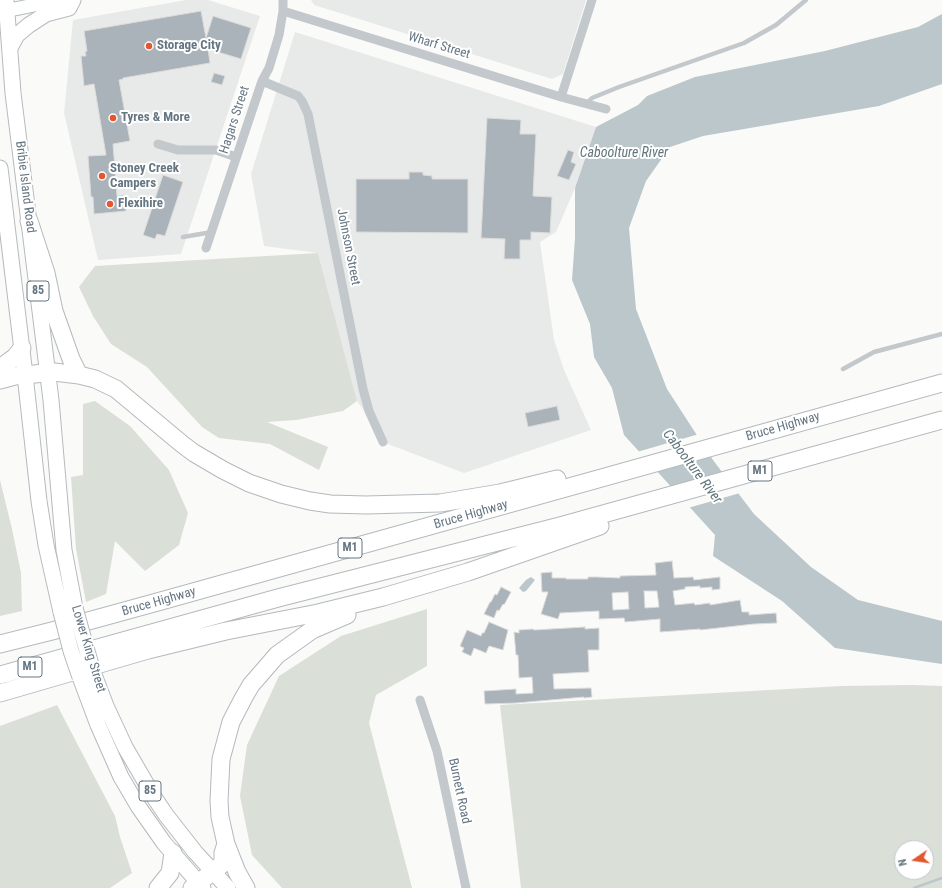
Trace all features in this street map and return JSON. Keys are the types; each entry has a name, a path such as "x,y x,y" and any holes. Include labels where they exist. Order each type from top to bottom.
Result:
{"highway":[{"path":"29,221 46,273 54,311 71,359 79,375"},
{"path":"0,368 15,357 22,348"},
{"path":"0,380 47,373 79,375 95,378 116,389 182,444 223,470 249,483 281,494 310,501 330,504 359,505 440,503 500,493 590,471 610,476"},
{"name":"Bruce Highway","path":"0,644 154,603 942,383"},
{"name":"Bruce Highway","path":"0,675 208,616 620,510 942,420"},
{"path":"0,693 101,662 155,648 226,631 318,613 383,597 468,572 602,525 620,510"},
{"path":"246,888 237,872 226,844 220,817 219,801 221,759 229,729 244,697 251,685 268,664 277,655 301,637 333,620 369,607 383,597"},
{"path":"198,886 223,862 223,853 226,844"},
{"path":"158,888 170,873 173,854"}],"main road":[{"path":"4,8 59,0"},
{"path":"10,48 17,35 29,25 46,14 69,8 73,0"},
{"name":"Bribie Island Road","path":"4,8 10,48 13,93 47,373"},
{"name":"Bribie Island Road","path":"0,168 26,375"},
{"name":"Lower King Street","path":"47,373 58,467 68,610"},
{"name":"Lower King Street","path":"26,375 41,519 68,610 101,732 121,777 142,812 198,886"},
{"name":"Lower King Street","path":"86,674 140,775 166,815 195,852 228,888"}],"street":[{"name":"Hagars Street","path":"206,248 262,81 269,68 279,35 283,12 283,0"},
{"path":"562,97 592,0"},
{"name":"Wharf Street","path":"283,12 606,109"},
{"name":"Johnson Street","path":"262,81 298,96 308,114 363,389 369,410 383,442"},
{"path":"158,144 185,151 216,150 236,157"},
{"name":"Burnett Road","path":"420,700 437,751 466,888"}],"lane":[{"path":"586,104 592,98 619,87 744,43 776,25 806,0"},
{"path":"183,237 212,232"},
{"path":"844,369 874,352 942,334"}],"shaded area":[{"path":"186,0 208,0 260,16 181,254 98,260 64,113 73,20"},
{"path":"311,0 586,0 563,74 552,79 314,5"},
{"path":"295,32 596,127 575,188 556,232 540,242 554,340 564,370 591,430 464,473 388,444 357,401 318,253 264,246 251,174"},
{"path":"318,253 357,401 343,411 296,420 267,422 328,447 319,470 270,444 219,438 202,427 147,367 111,344 93,316 79,287 95,266"},
{"path":"95,401 130,426 169,470 188,513 179,545 145,571 115,541 106,594 86,602 76,549 71,477 83,475 83,404"},
{"path":"0,480 21,573 22,611 0,616"},
{"path":"427,609 427,666 376,695 369,723 412,888 282,888 252,855 240,796 247,745 279,676 341,636"},
{"path":"842,686 942,686 942,888 521,888 500,705"},
{"path":"57,705 115,816 120,837 132,873 110,888 0,888 0,726"}],"water":[{"name":"Caboolture River","path":"942,14 942,84 879,106 703,136 670,147 646,181 629,228 636,309 667,389 713,460 754,514 811,567 858,600 942,621 942,664 835,648 782,601 713,556 715,535 624,435 612,388 594,357 590,324 572,280 575,238 575,188 596,127 638,105 647,96 695,77 825,51 918,27"},
{"path":"531,577 535,580 526,591 523,592 519,588"}],"pier":[{"path":"699,434 713,456 655,472 637,452"},
{"path":"724,471 740,493 688,508 669,487"}],"building":[{"path":"201,11 206,38 213,16 251,28 241,59 208,49 210,63 123,78 119,80 130,141 113,144 117,196 125,195 126,211 94,214 93,197 91,197 88,156 106,155 94,84 84,86 81,56 86,56 85,52 87,51 84,31"},
{"path":"214,73 225,76 222,85 211,82"},
{"path":"487,118 521,120 520,134 536,134 533,196 552,197 550,233 531,232 531,240 520,240 520,259 504,259 505,239 481,238"},
{"path":"568,150 574,152 571,162 576,164 569,180 557,176"},
{"path":"409,172 423,172 423,175 432,176 432,179 468,179 468,233 356,232 356,179 409,179"},
{"path":"163,175 183,182 165,236 157,234 155,239 143,235"},
{"path":"557,406 560,420 528,427 525,413"},
{"path":"672,561 674,578 693,577 694,580 720,577 720,589 712,590 712,587 700,588 700,586 685,587 685,589 673,591 675,605 710,603 710,605 740,600 742,612 749,612 749,615 776,613 777,623 660,632 660,619 625,622 624,618 599,619 599,611 560,613 558,619 541,614 548,592 542,592 541,573 552,572 552,578 566,579 588,579 588,577 620,578 620,576 656,575 655,563","holes":["644,591 657,591 659,607 645,608","628,592 629,609 613,610 612,593"]},
{"path":"501,587 511,592 504,605 503,604 499,611 497,610 494,618 484,614 495,594 497,595"},
{"path":"489,622 508,630 503,650 489,646 486,653 474,648 471,656 462,652 464,648 460,646 467,630 481,636"},
{"path":"585,627 585,629 599,628 599,650 588,650 589,672 553,674 554,689 591,688 592,697 485,704 484,691 516,689 516,694 533,693 532,677 519,678 518,655 516,655 514,632 519,633 519,630 533,629"}],"waterway":[{"path":"914,888 942,878"}],"place":[{"name":"Storage City","path":"149,46"},
{"name":"Tyres & More","path":"113,118"},
{"name":"Stoney Creek Campers","path":"102,176"},
{"name":"Flexihire","path":"110,204"}]}
